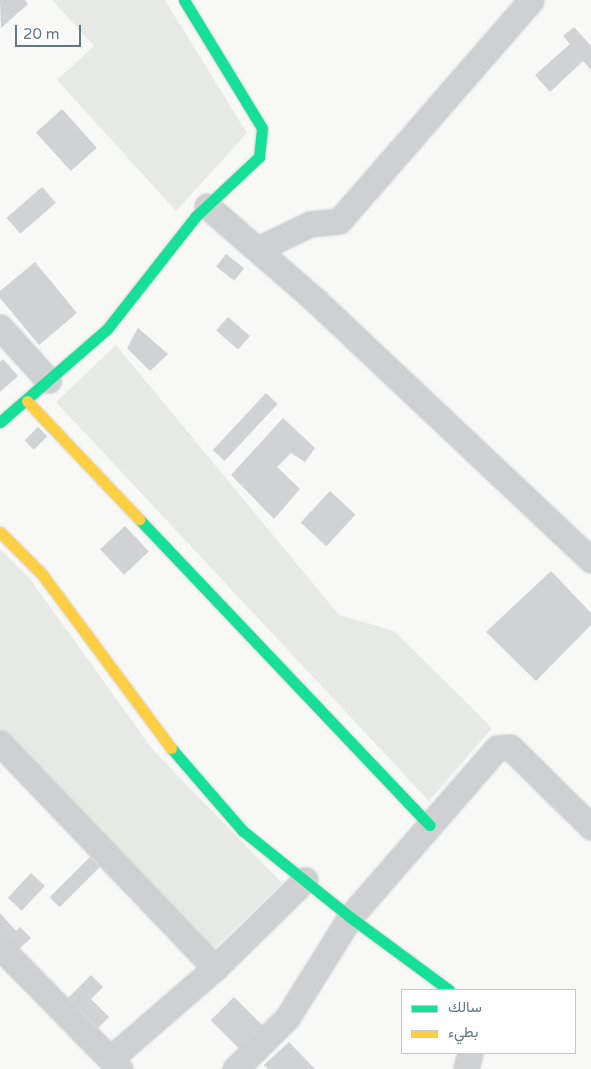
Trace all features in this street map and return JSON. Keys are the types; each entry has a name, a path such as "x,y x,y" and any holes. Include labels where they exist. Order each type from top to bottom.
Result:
{"street":[{"path":"0,422 27,401 48,380 107,329 207,206 259,157 262,128 184,0"},
{"path":"258,249 310,224 339,221 532,0"},
{"path":"207,206 258,249 591,560"},
{"path":"0,327 48,380"},
{"path":"27,401 429,825"},
{"path":"0,532 41,573 126,692 200,785 243,830 350,917 448,989"},
{"path":"0,743 215,968"},
{"path":"235,1069 287,1018 350,917 498,748 510,747 591,827"},
{"path":"0,947 115,1064 305,880"},
{"path":"466,1069 470,1054"}],"shaded area":[{"path":"52,0 165,0 247,133 176,211 57,80 94,46"},
{"path":"116,345 339,615 394,631 492,728 429,801 56,402"},
{"path":"0,549 30,579 153,750 282,883 212,951 0,732"}],"building":[{"path":"0,0 25,0 28,4 1,28"},
{"path":"574,27 591,46 591,70 583,61 550,92 535,75 570,44 563,36"},
{"path":"62,109 97,148 71,171 36,132"},
{"path":"42,187 56,203 20,234 7,218"},
{"path":"226,254 244,268 234,281 216,267"},
{"path":"35,262 77,313 39,345 0,298 0,291"},
{"path":"228,317 250,336 238,350 216,331"},
{"path":"138,328 168,354 150,371 127,348"},
{"path":"3,359 18,376 0,392 0,362"},
{"path":"266,393 278,404 225,461 213,450"},
{"path":"283,418 315,448 305,462 291,453 277,467 300,489 274,519 231,475"},
{"path":"38,427 47,436 34,450 25,440"},
{"path":"330,491 356,515 326,546 301,522"},
{"path":"125,526 149,552 124,575 100,549"},
{"path":"551,571 591,613 591,625 536,681 486,632"},
{"path":"90,857 100,867 60,907 50,897"},
{"path":"31,873 45,886 22,911 8,898"},
{"path":"0,913 16,931 20,927 31,938 16,952 0,935"},
{"path":"91,975 103,987 91,999 109,1017 98,1028 68,998"},
{"path":"234,997 263,1026 240,1049 211,1020"},
{"path":"289,1042 315,1069 268,1069 264,1065"}],"traffic: fast":[{"path":"0,422 107,329 195,217 259,157 262,128 184,0"},
{"path":"139,519 429,825"},
{"path":"171,748 243,831 350,917 448,989"}],"traffic: slow":[{"path":"27,401 139,519"},
{"path":"0,532 41,573 171,748"}]}
